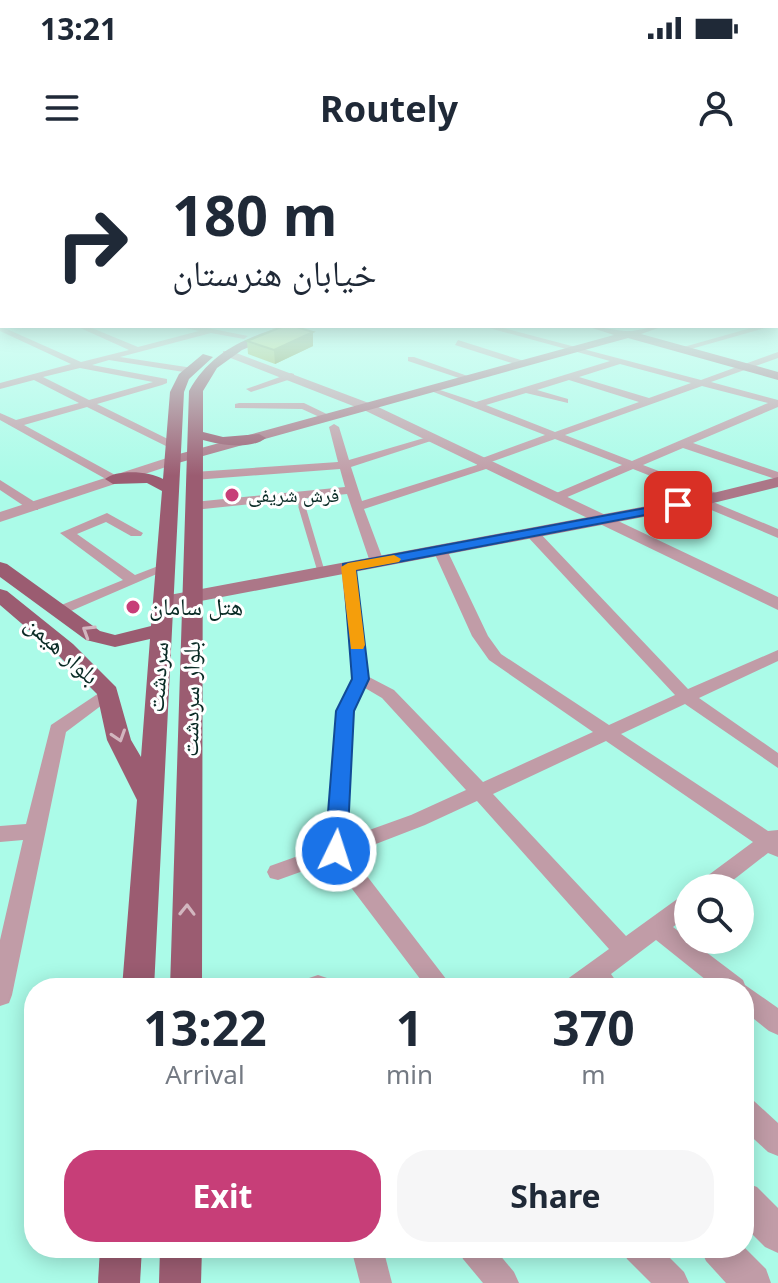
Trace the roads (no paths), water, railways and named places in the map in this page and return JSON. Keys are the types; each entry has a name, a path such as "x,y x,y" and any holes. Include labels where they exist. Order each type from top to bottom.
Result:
{"main road":[{"path":"186,376 193,370"},
{"name":"بلوار سردشت","path":"186,978 194,506 186,455 196,391 206,370"},
{"path":"186,455 332,423 370,408 501,370"},
{"path":"758,370 778,376"},
{"name":"سردشت","path":"139,978 171,489 186,455 177,392 186,376"},
{"path":"186,455 223,441 259,438"},
{"path":"113,479 150,478 171,489"},
{"path":"164,602 606,519 778,482"},
{"name":"بلوار هیمن","path":"0,568 93,636 115,641 162,630"},
{"name":"بلوار هیمن","path":"0,595 65,649 108,692 119,740 150,799"},
{"path":"119,1283 120,1258"},
{"path":"180,1283 181,1258"}],"street":[{"path":"0,386 60,370"},
{"path":"108,370 164,381"},
{"path":"161,370 186,376"},
{"path":"280,370 370,408 778,604"},
{"path":"445,370 471,379"},
{"path":"476,405 590,370"},
{"path":"657,370 778,403"},
{"path":"357,507 484,464 731,370"},
{"path":"0,434 88,404 186,376"},
{"path":"251,389 291,376"},
{"path":"35,377 186,455"},
{"path":"569,377 651,402"},
{"path":"434,389 628,465 708,499 778,534"},
{"path":"527,390 564,401"},
{"path":"558,497 778,403"},
{"path":"239,406 304,406 332,423 377,562"},
{"path":"0,416 113,479"},
{"path":"1,518 186,455 346,465 431,439"},
{"path":"681,443 778,476"},
{"path":"0,484 34,507"},
{"path":"194,506 354,490"},
{"path":"133,580 67,533 107,517 136,533"},
{"path":"532,533 686,697 778,762"},
{"path":"440,550 480,636 495,657 774,842 727,874"},
{"path":"59,611 166,567"},
{"path":"348,567 361,679 345,711 336,851 433,978"},
{"path":"278,872 418,820 778,655"},
{"path":"361,679 388,694 625,951"},
{"path":"0,995 57,729 108,692"},
{"path":"0,834 36,831"},
{"path":"598,978 625,951 674,914"},
{"path":"657,927 721,978"},
{"path":"754,1004 778,1023"},
{"path":"754,1120 778,1142"},
{"path":"754,1210 778,1234"},
{"path":"370,1258 376,1283"},
{"path":"482,1258 503,1283"},
{"path":"648,1258 673,1283"},
{"path":"728,1258 752,1283"}],"lane":[{"path":"299,496 321,571"}],"place":[{"name":"فرش شریفی","path":"232,495"},
{"name":"هتل سامان","path":"133,607"}]}
